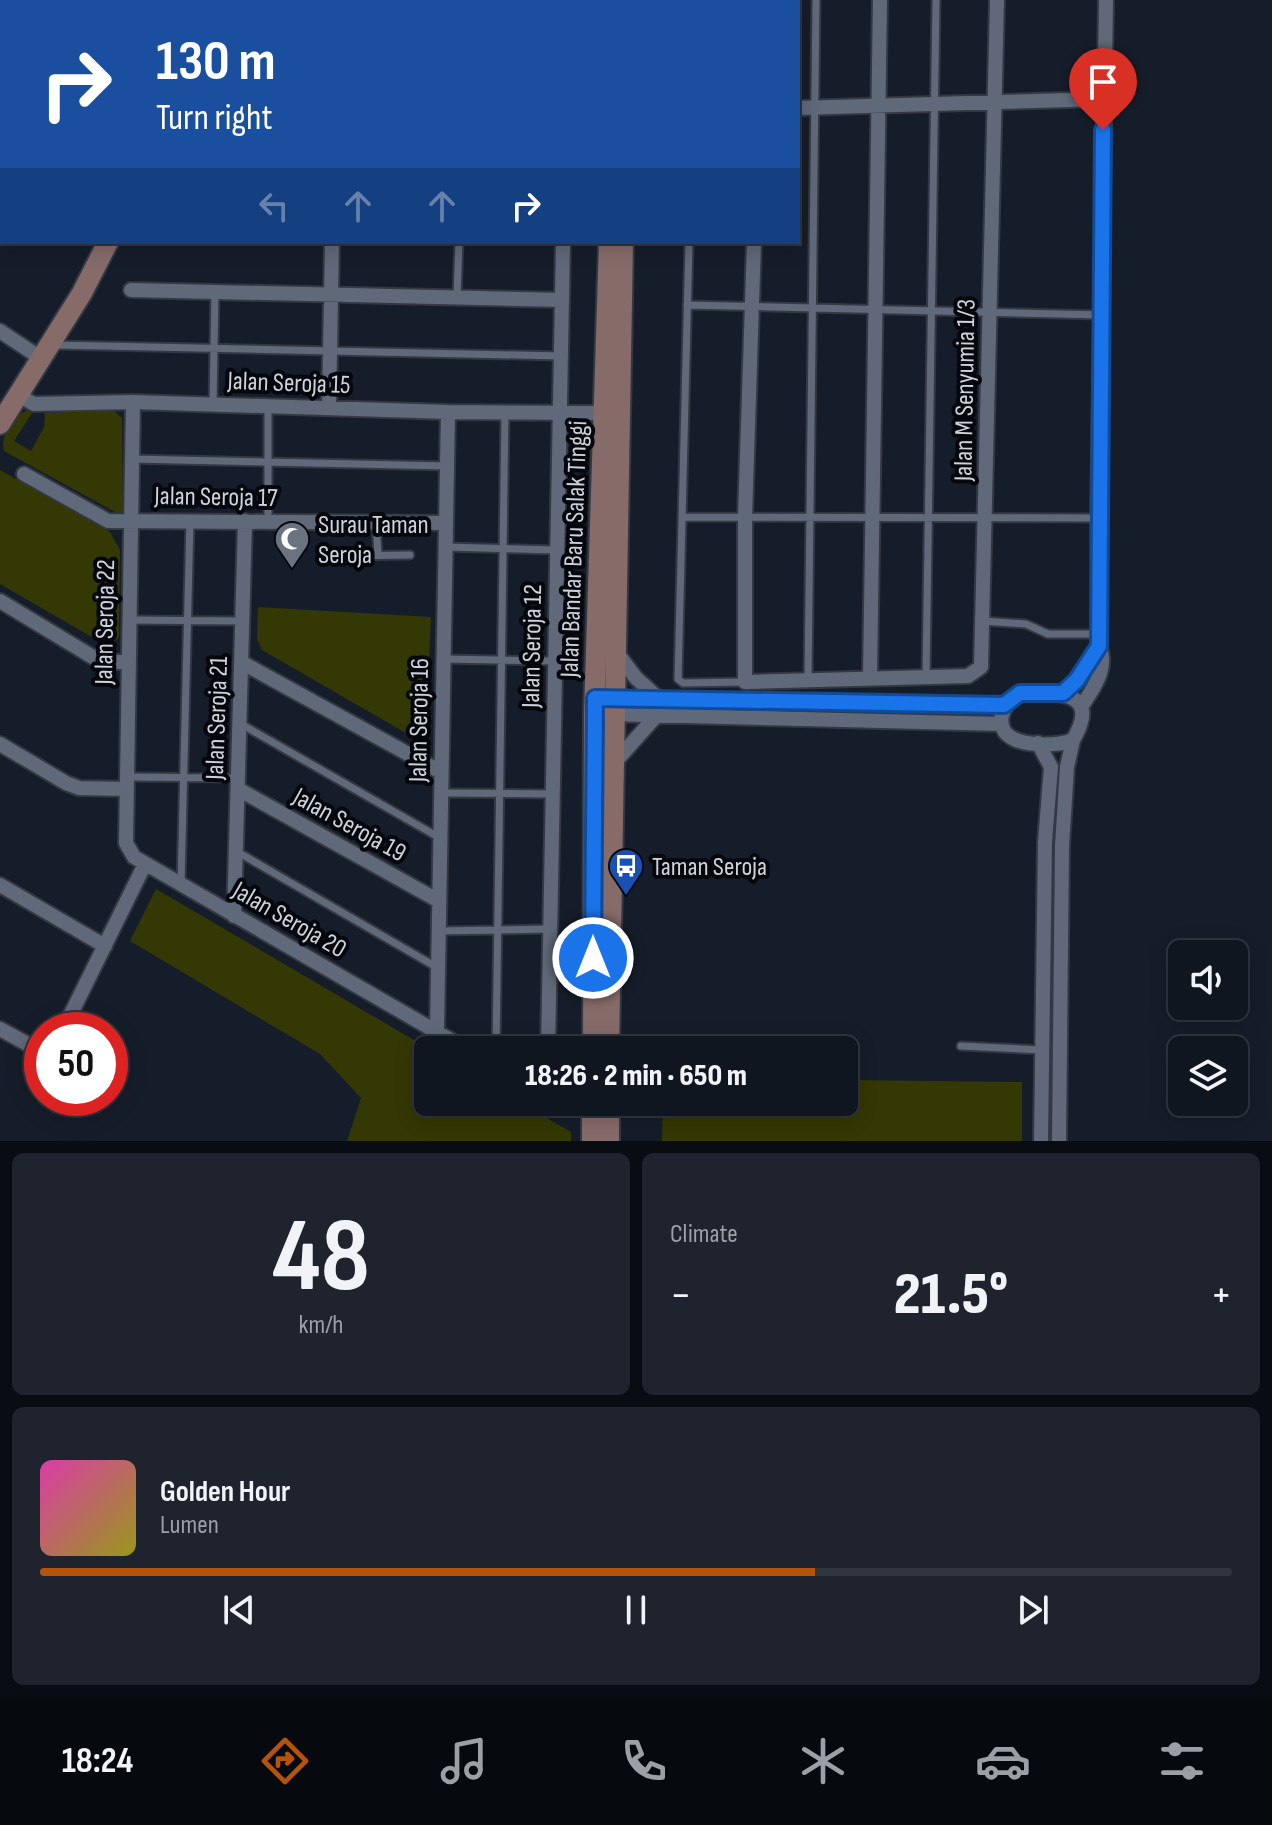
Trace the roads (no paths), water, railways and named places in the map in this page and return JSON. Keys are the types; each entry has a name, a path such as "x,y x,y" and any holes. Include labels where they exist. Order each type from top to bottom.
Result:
{"main road":[{"path":"0,424 46,352 107,244"},
{"name":"Jalan Bandar Baru Salak Tinggi","path":"593,1036 594,706 609,244"},
{"name":"Jalan Bandar Baru Salak Tinggi","path":"609,1036 623,244"},
{"path":"592,1116 592,1141"},
{"path":"609,1116 609,1141"}],"street":[{"path":"870,678 880,0"},
{"name":"Jalan M Senyumia 1/3","path":"745,682 968,676 981,667 997,0"},
{"path":"1059,1141 1062,846 1067,767 1073,740 1080,729 1081,707 1093,690 1104,656 1100,640 1098,518 1106,0"},
{"path":"800,108 1104,99"},
{"path":"329,406 332,244"},
{"name":"Jalan Seroja 12","path":"548,1036 563,244"},
{"path":"745,682 745,517 754,244"},
{"path":"131,290 562,300"},
{"path":"0,331 46,352"},
{"name":"Jalan Seroja 15","path":"18,395 34,404 133,402 448,412 603,413"},
{"name":"Jalan Seroja 22","path":"126,843 133,402"},
{"name":"Jalan Seroja 16","path":"437,1030 448,412"},
{"name":"Jalan Seroja 17","path":"24,474 108,521 446,523"},
{"name":"Jalan Seroja 21","path":"234,916 245,521"},
{"path":"0,601 101,662 127,662"},
{"path":"1063,693 1077,680 1100,640"},
{"path":"617,653 636,678 659,699"},
{"path":"241,662 441,772"},
{"path":"1073,740 1038,743 1011,738 1002,724 1001,714 1004,705 1020,693 1063,693 1071,695 1081,707"},
{"path":"594,706 659,699 1004,705"},
{"path":"616,706 657,715 1002,724"},
{"path":"615,762 657,715"},
{"path":"1038,743 1051,767 1045,842 1041,1141"},
{"path":"0,744 79,788 126,783"},
{"name":"Jalan Seroja 19","path":"238,784 439,901"},
{"name":"Jalan Seroja 20","path":"126,843 134,857 145,864 437,1030"},
{"path":"72,1012 145,864"},
{"path":"0,885 105,946"},
{"path":"0,1029 24,1043"},
{"path":"437,1030 446,1036"}],"lane":[{"path":"808,680 816,0"},
{"path":"926,677 936,0"},
{"path":"457,297 459,244"},
{"path":"689,244 678,679 683,683 745,682"},
{"path":"213,404 215,292"},
{"path":"687,305 1101,315"},
{"path":"46,352 214,348 561,356"},
{"path":"268,405 268,521"},
{"path":"496,1036 505,412"},
{"path":"131,459 447,466"},
{"path":"682,517 1098,518"},
{"path":"181,885 190,520"},
{"path":"376,522 378,555"},
{"path":"445,547 557,550"},
{"path":"339,556 410,555"},
{"path":"128,620 242,621"},
{"path":"982,621 1026,624 1048,634 1100,640"},
{"path":"443,659 555,661"},
{"path":"239,723 440,838"},
{"path":"126,783 184,778 238,784"},
{"path":"441,793 553,794"},
{"path":"236,851 438,968"},
{"path":"438,931 550,929"},
{"path":"961,1046 1043,1050"}],"place":[{"name":"Surau Taman Seroja","path":"292,570"},
{"name":"Taman Seroja","path":"626,897"}]}
